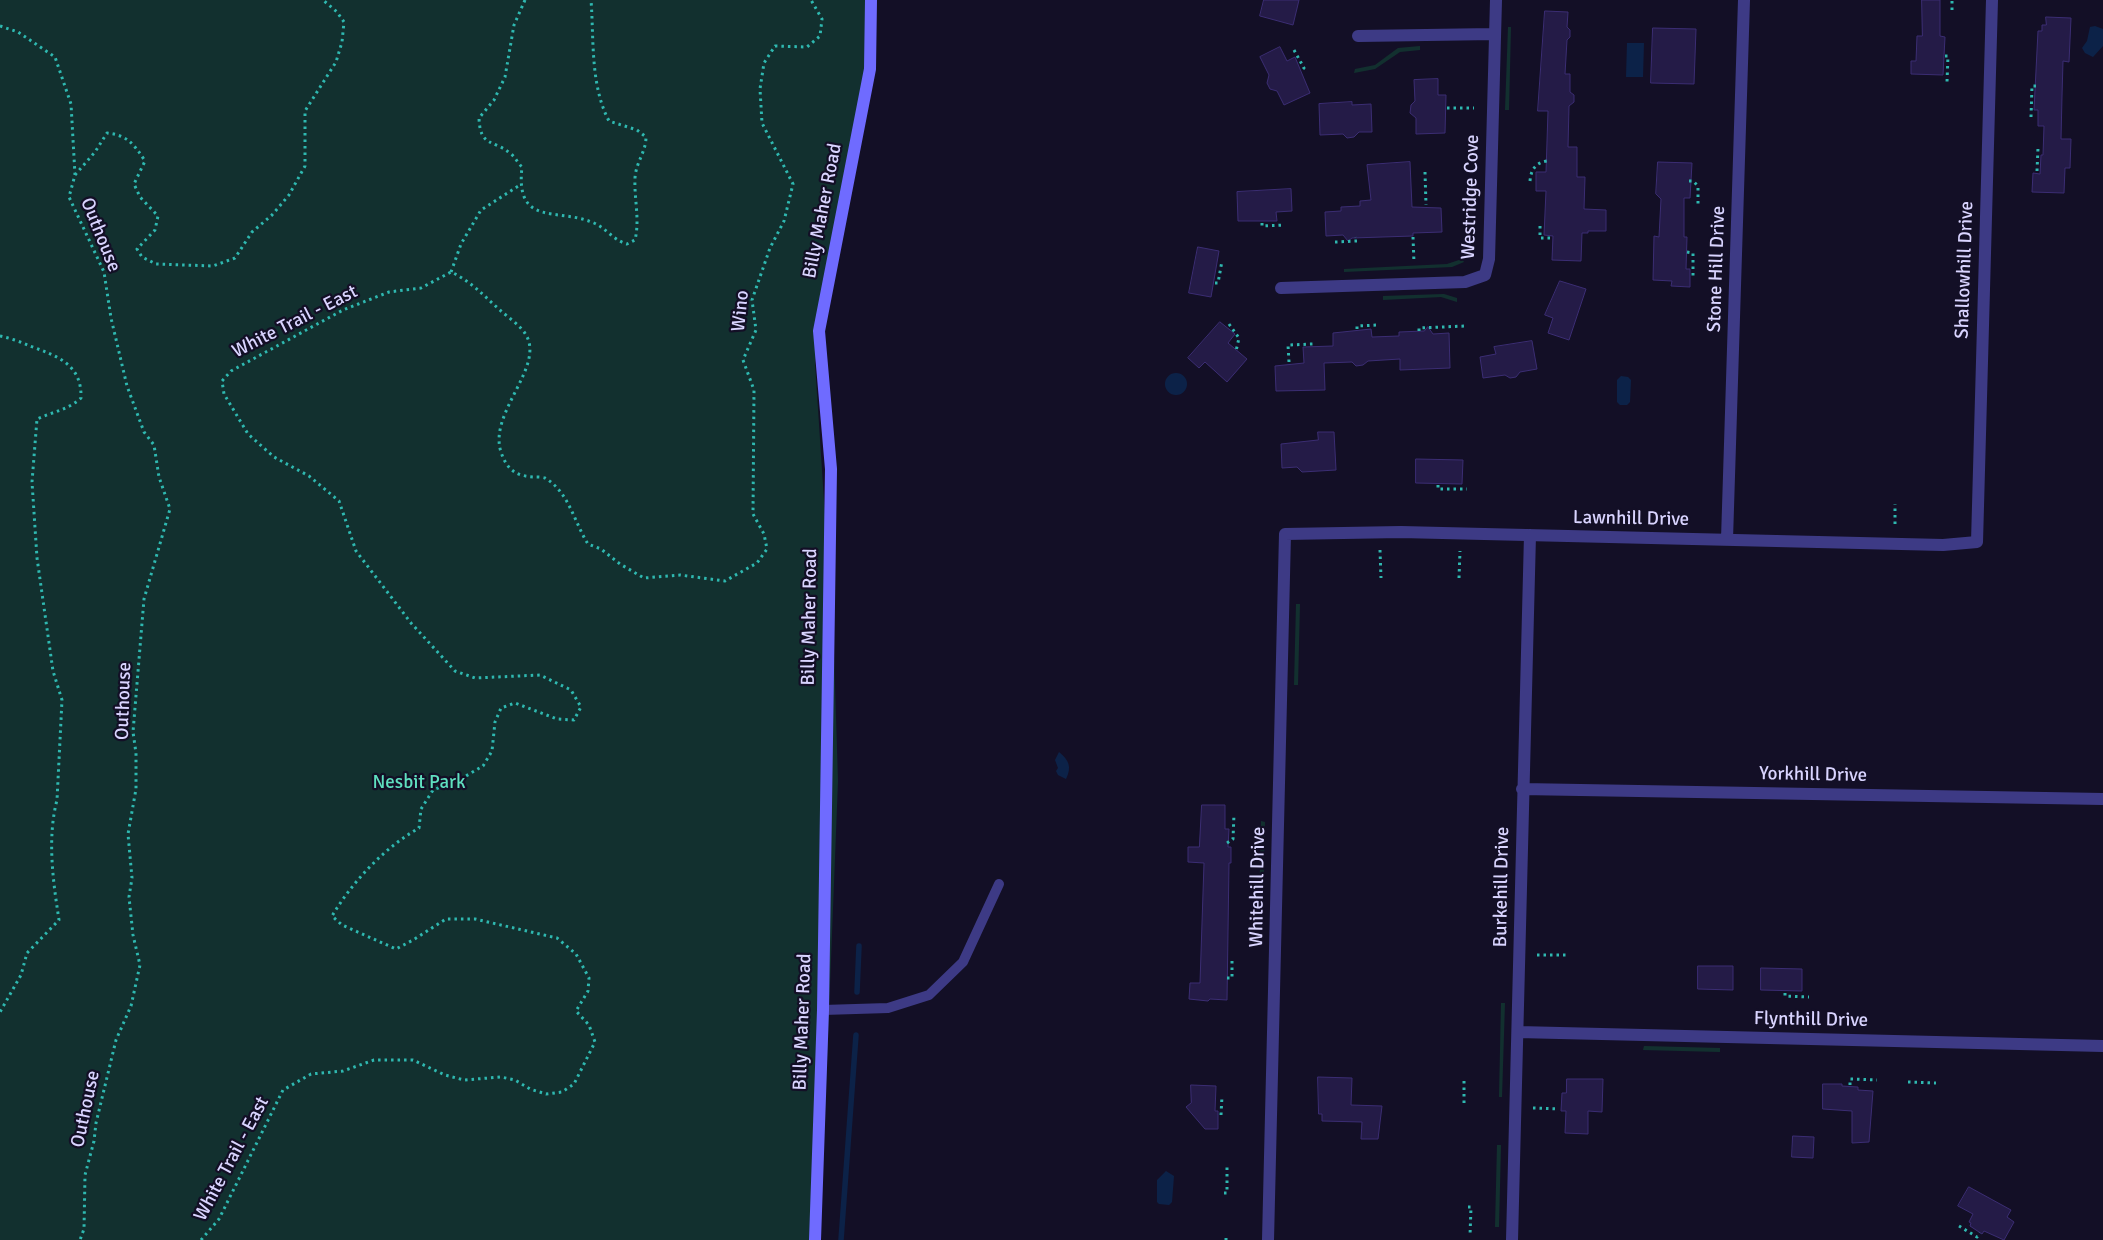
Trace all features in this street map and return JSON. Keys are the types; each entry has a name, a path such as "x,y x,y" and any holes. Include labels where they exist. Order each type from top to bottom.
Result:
{"main road":[{"name":"Billy Maher Road","path":"814,1240 823,1010 831,469 819,331 870,69 871,0"}],"street":[{"path":"1358,36 1494,34 1496,0"},
{"name":"Stone Hill Drive","path":"1727,539 1744,0"},
{"name":"Shallowhill Drive","path":"1977,542 1992,0"},
{"name":"Westridge Cove","path":"1281,288 1465,282 1485,276 1489,259 1494,34"},
{"name":"Lawnhill Drive","path":"1285,534 1401,532 1943,545 1977,542"},
{"name":"Whitehill Drive","path":"1268,1240 1285,534"},
{"name":"Burkehill Drive","path":"1512,1240 1522,788 1530,535"},
{"name":"Yorkhill Drive","path":"1522,788 2103,799"},
{"name":"Flynthill Drive","path":"1518,1032 2103,1046"}],"lane":[{"path":"823,1010 888,1008 929,995 963,962 999,884"}],"path":[{"path":"75,175 95,152 107,132 121,134 134,144 145,162 134,184 140,197 158,216 156,230 137,249 142,258 156,264 213,266 235,258 252,232 272,215 289,194 305,166 305,111 336,62 342,42 344,22 337,12 323,0"},
{"path":"525,0 514,24 505,78 494,100 479,118 480,132 489,144 510,153 522,167 520,185 523,196 534,209 550,215 595,223 627,244 635,240 639,224 635,178 638,161 646,149 646,137 637,130 609,120 601,106 597,84 591,0"},
{"name":"Wino","path":"451,272 465,278 526,334 532,350 527,367 512,394 500,432 500,450 507,468 522,476 544,478 563,496 588,544 601,549 620,564 644,578 680,575 725,581 757,563 767,549 764,534 753,514 754,390 743,360 756,330 752,300 770,248 784,221 792,184 762,123 760,89 764,63 775,46 807,47 820,36 822,18 810,0"},
{"path":"1952,0 1952,10"},
{"path":"0,26 18,32 56,57 70,104 75,175"},
{"path":"1294,50 1304,68 1302,70"},
{"path":"1945,56 1948,56 1947,82"},
{"path":"2030,117 2032,86 2037,86"},
{"path":"1447,108 1474,108"},
{"path":"2037,171 2038,148"},
{"path":"1530,181 1532,170 1536,165 1547,160"},
{"path":"1425,172 1426,205"},
{"name":"Outhouse","path":"75,175 69,197 104,272 110,318 127,386 144,432 154,445 159,477 170,509 144,599 134,732 136,790 128,834 128,858 132,878 129,897 133,935 140,965 131,1006 116,1040 96,1123 94,1141 85,1175 84,1228 80,1240"},
{"path":"1689,181 1693,181 1698,186 1698,206"},
{"path":"451,272 461,244 481,210 520,185"},
{"path":"1262,223 1262,226 1284,225"},
{"path":"1540,226 1540,238 1550,238"},
{"path":"1335,242 1357,242 1356,237"},
{"path":"1414,237 1414,264"},
{"path":"1687,252 1693,253 1692,279"},
{"path":"1215,283 1218,283 1222,261"},
{"name":"White Trail - East","path":"201,1240 224,1210 283,1090 310,1074 343,1071 374,1060 414,1060 445,1075 464,1080 501,1076 546,1094 562,1092 574,1084 596,1042 589,1025 576,1011 588,991 589,978 576,954 557,938 475,920 446,919 414,940 396,949 342,926 332,916 346,894 398,841 419,828 421,809 433,790 459,780 483,766 492,751 495,722 501,708 515,703 557,719 574,720 581,707 570,690 540,675 475,678 455,671 411,623 356,551 339,502 308,476 274,457 248,434 224,394 222,381 231,371 343,310 389,292 421,288 451,272"},
{"path":"1229,324 1239,338 1236,351"},
{"path":"1358,329 1357,326 1378,325"},
{"path":"1419,332 1419,328 1465,326"},
{"path":"0,336 60,357 73,370 81,388 81,398 70,408 54,411 37,419 32,482 37,558 44,614 53,671 62,700 57,800 54,815 53,878 59,920 27,953 21,975 0,1012"},
{"path":"1289,362 1288,345 1314,344"},
{"path":"1438,485 1438,488 1467,490"},
{"path":"1895,504 1895,524"},
{"path":"1380,550 1381,578"},
{"path":"1459,578 1460,551"},
{"path":"1227,843 1234,839 1234,814"},
{"path":"1537,955 1569,955"},
{"path":"1227,978 1232,978 1232,957"},
{"path":"1785,993 1785,996 1809,997"},
{"path":"1850,1085 1850,1079 1878,1080"},
{"path":"1464,1081 1464,1103"},
{"path":"1908,1082 1936,1082"},
{"path":"1221,1115 1222,1096"},
{"path":"1533,1108 1559,1109"},
{"path":"1224,1193 1227,1193 1227,1166"},
{"path":"1468,1207 1471,1208 1470,1236"},
{"path":"1959,1226 1978,1237 1980,1233"}],"green space":[{"name":"Nesbit Park","path":"0,0 869,0 865,93 821,312 815,363 834,654 838,781 820,1240 0,1240"},
{"path":"1508,27 1511,27 1509,110 1505,110"},
{"path":"1420,46 1420,50 1400,52 1375,69 1354,73 1355,69 1375,65 1398,48"},
{"path":"1462,259 1464,262 1452,267 1344,272 1344,269 1447,264"},
{"path":"1444,294 1457,298 1457,302 1441,297 1383,300 1383,296"},
{"path":"1296,604 1300,604 1298,685 1294,685"},
{"path":"1261,821 1265,822 1263,908 1259,908"},
{"path":"1501,1003 1505,1003 1502,1097 1499,1097"},
{"path":"1644,1046 1720,1048 1720,1052 1643,1050"},
{"path":"1497,1145 1501,1145 1499,1227 1495,1227"}],"water":[{"path":"2095,26 2103,29 2103,46 2093,57 2085,53 2082,48 2087,41 2090,27"},
{"path":"1627,43 1644,43 1643,77 1626,77"},
{"path":"1176,373 1184,376 1187,384 1184,392 1176,395 1168,392 1165,384 1168,376"},
{"path":"1621,376 1628,377 1631,380 1630,402 1627,405 1620,405 1617,402 1617,380"},
{"path":"1059,752 1065,758 1069,767 1066,779 1058,775 1056,771 1058,768 1055,760"},
{"path":"1166,1171 1174,1176 1172,1202 1169,1205 1157,1202 1157,1180"}],"building":[{"path":"1264,0 1299,0 1293,25 1260,16"},
{"path":"1922,0 1940,0 1940,36 1945,37 1943,75 1911,74 1911,61 1916,61 1917,36 1922,36"},
{"path":"1545,11 1568,12 1567,27 1570,30 1570,37 1567,40 1565,74 1570,74 1570,92 1574,95 1574,102 1569,106 1568,147 1577,147 1577,177 1585,177 1584,209 1606,210 1606,231 1582,233 1581,261 1552,260 1553,236 1544,235 1546,191 1536,191 1536,172 1546,172 1548,111 1538,111"},
{"path":"2046,17 2071,18 2069,62 2063,61 2061,139 2071,139 2070,168 2065,168 2064,193 2032,192 2033,173 2040,174 2041,155 2043,155 2044,126 2038,126 2038,110 2034,110 2038,31 2042,31 2042,25 2046,25"},
{"path":"1653,28 1696,29 1694,84 1651,83"},
{"path":"1280,47 1287,61 1295,57 1310,93 1284,105 1277,91 1270,89 1267,83 1269,75 1260,57"},
{"path":"1438,79 1438,95 1446,95 1445,133 1416,134 1416,118 1410,113 1411,105 1415,101 1414,80"},
{"path":"1352,102 1352,105 1371,104 1372,132 1359,132 1354,137 1347,138 1343,134 1320,135 1319,104"},
{"path":"1410,162 1412,207 1441,208 1442,232 1413,233 1413,236 1352,238 1348,241 1343,235 1326,236 1325,212 1341,211 1341,207 1360,206 1360,201 1371,200 1367,165"},
{"path":"1658,162 1692,163 1690,198 1684,198 1684,237 1687,237 1686,269 1690,269 1690,287 1671,286 1672,281 1653,280 1654,236 1659,237 1661,199 1656,194"},
{"path":"1291,189 1292,211 1276,212 1277,221 1238,221 1237,192"},
{"path":"1198,247 1219,251 1211,297 1189,293"},
{"path":"1560,281 1586,289 1569,340 1548,333 1553,318 1545,315"},
{"path":"1220,322 1235,334 1228,343 1247,359 1227,382 1205,362 1199,368 1188,358"},
{"path":"1428,327 1433,334 1449,333 1450,368 1400,370 1400,359 1368,361 1363,365 1356,366 1352,362 1324,363 1325,390 1276,391 1275,366 1304,363 1303,347 1333,346 1333,333 1371,329 1372,337 1399,336 1399,332 1424,331"},
{"path":"1532,341 1537,369 1520,372 1516,377 1510,378 1505,375 1483,378 1480,357 1496,354 1494,347"},
{"path":"1318,432 1334,432 1336,470 1302,472 1297,467 1282,468 1281,444 1318,440"},
{"path":"1416,459 1463,460 1462,484 1416,483"},
{"path":"1202,805 1225,805 1225,829 1229,829 1228,847 1231,847 1231,863 1229,863 1227,1000 1189,999 1190,983 1200,983 1204,863 1188,862 1188,847 1199,847"},
{"path":"1698,966 1733,966 1733,990 1698,989"},
{"path":"1761,968 1802,969 1802,991 1761,990"},
{"path":"1318,1077 1352,1078 1351,1105 1382,1106 1378,1139 1361,1139 1362,1122 1322,1121 1322,1114 1319,1114"},
{"path":"1567,1079 1603,1079 1602,1112 1588,1111 1588,1134 1565,1133 1566,1111 1561,1111 1562,1093 1566,1093"},
{"path":"1823,1084 1842,1084 1842,1086 1858,1087 1858,1090 1873,1091 1869,1142 1852,1143 1852,1111 1823,1109"},
{"path":"1191,1085 1216,1086 1215,1111 1218,1111 1218,1129 1205,1129 1186,1107 1191,1103"},
{"path":"1793,1136 1814,1137 1813,1158 1792,1157"},
{"path":"1969,1187 2011,1210 2007,1217 2014,1222 2004,1240 1984,1231 1982,1234 1970,1226 1971,1223 1969,1222 1973,1214 1958,1206"}],"waterway":[{"path":"857,992 859,946"},
{"path":"841,1240 856,1035"}]}
